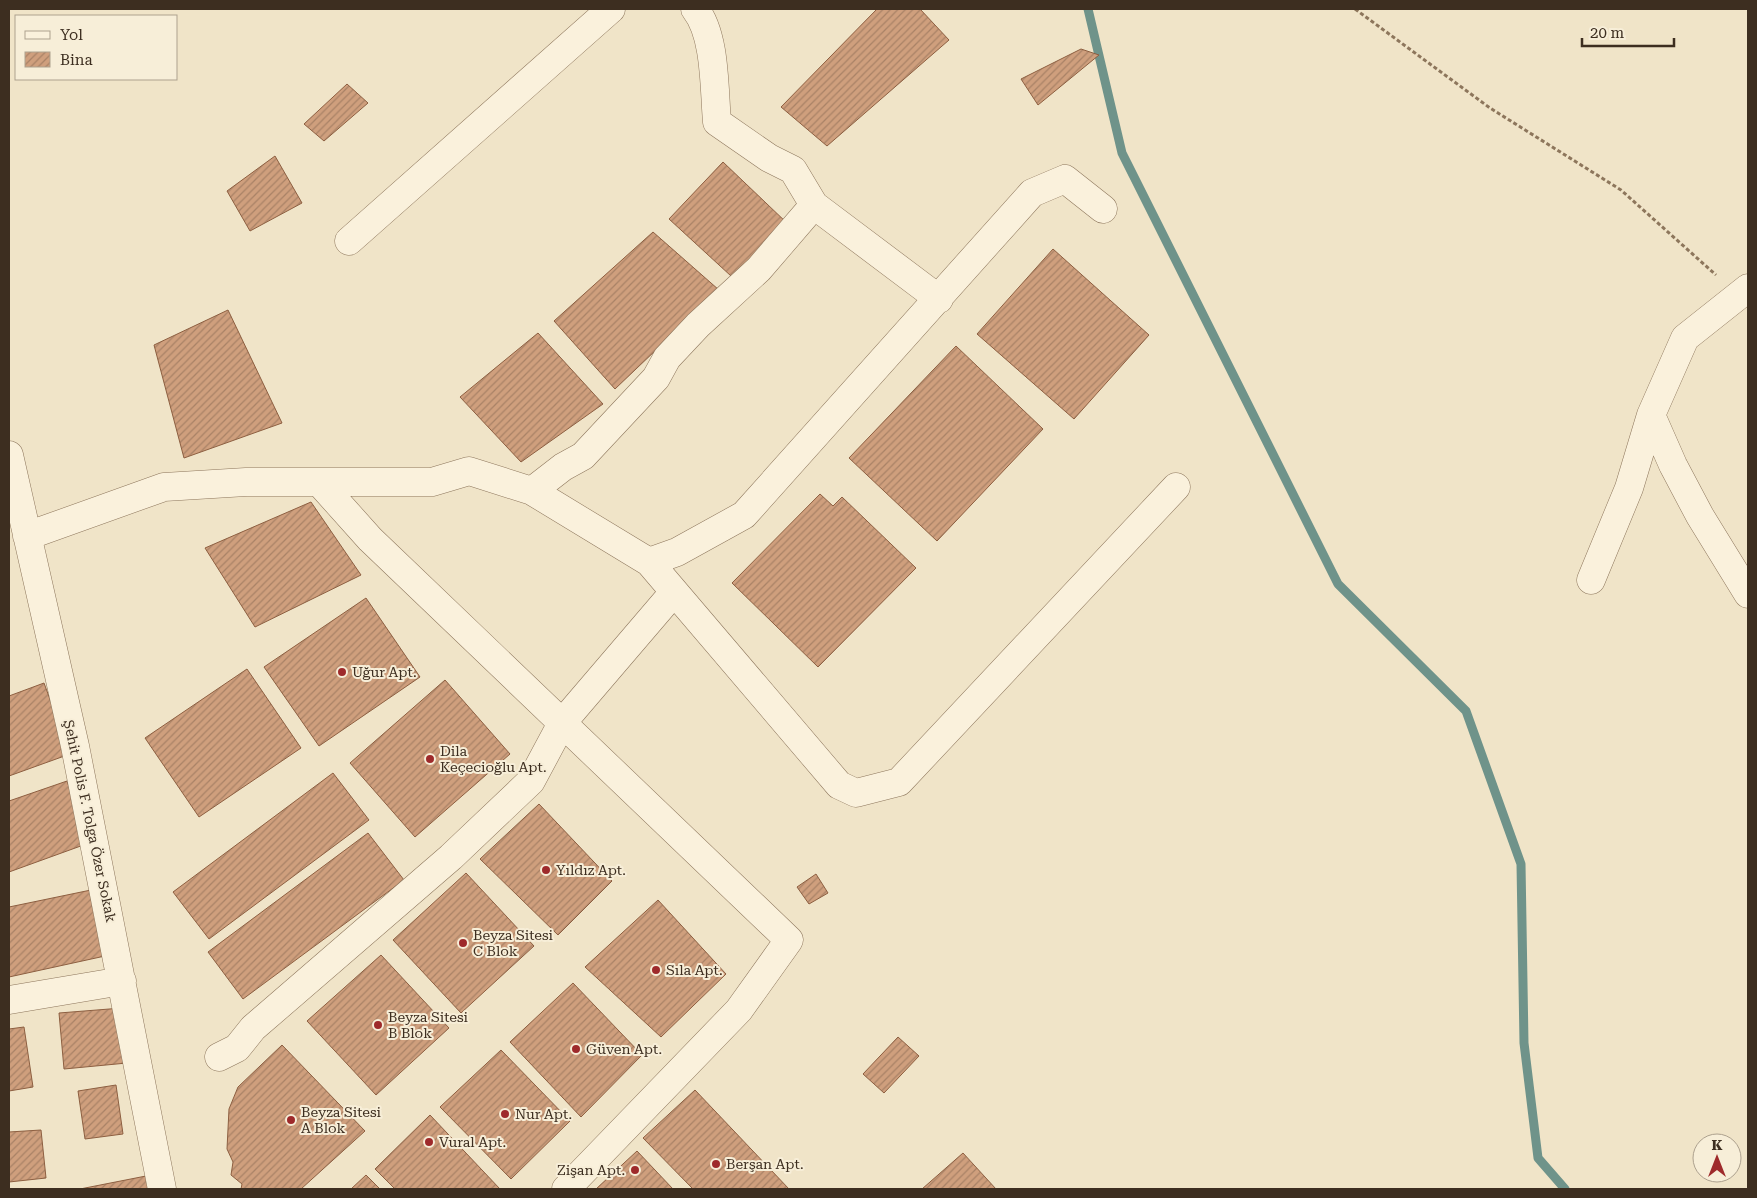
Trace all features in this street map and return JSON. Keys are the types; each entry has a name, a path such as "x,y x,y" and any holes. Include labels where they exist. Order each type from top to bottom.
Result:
{"street":[{"path":"349,241 611,9"},
{"path":"695,9 703,18 711,52 717,122 769,158 793,170 814,205 939,299"},
{"path":"649,562 677,552 744,515 1032,194 1065,179 1103,209"},
{"path":"532,491 562,467 582,456 656,378 667,358 698,325 759,269 814,205"},
{"path":"1591,580 1629,488 1651,414 1685,338 1744,292"},
{"path":"1651,414 1673,465 1700,516 1748,594"},
{"name":"Şehit Polis F. Tolga Özer Sokak","path":"9,455 75,746 162,1189"},
{"path":"27,536 164,487 246,482 432,482 469,472 532,491 649,562 839,785 856,793 899,782 1176,487"},
{"path":"319,482 370,539 790,940 739,1010 566,1189"},
{"path":"219,1057 237,1048 252,1028 451,857 531,781 562,723 674,592"},
{"path":"9,1000 122,981"}],"path":[{"path":"1355,9 1490,108 1621,190 1744,292"}],"building":[{"path":"877,9 920,9 949,40 827,146 781,107"},
{"path":"1081,49 1099,55 1038,105 1021,79"},
{"path":"347,84 368,103 324,141 304,124"},
{"path":"275,156 302,203 250,231 227,191"},
{"path":"723,162 788,224 731,276 669,219"},
{"path":"653,232 719,290 615,389 554,321"},
{"path":"1053,249 1149,335 1074,419 977,334"},
{"path":"228,310 282,423 184,458 154,345"},
{"path":"538,333 603,404 521,462 460,397"},
{"path":"956,346 1043,429 937,541 849,458"},
{"path":"820,494 833,506 842,497 916,568 818,667 732,583"},
{"path":"311,502 361,575 255,627 205,548"},
{"name":"Uğur Apt.","path":"366,598 420,677 319,746 264,667"},
{"path":"247,669 301,748 199,817 145,738"},
{"name":"Dila Keçecioğlu Apt.","path":"445,680 510,754 415,837 350,763"},
{"path":"44,683 70,754 9,776 9,696"},
{"path":"333,773 369,820 209,939 173,892"},
{"path":"67,781 89,843 9,872 9,801"},
{"name":"Yıldız Apt.","path":"539,804 612,881 558,935 480,859"},
{"path":"368,833 404,880 243,999 208,952"},
{"name":"Beyza Sitesi C Blok","path":"466,873 534,946 461,1013 393,940"},
{"path":"816,874 828,893 809,904 797,887"},
{"path":"91,890 105,956 9,977 9,907"},
{"name":"Sıla Apt.","path":"658,900 726,974 661,1037 585,967"},
{"name":"Beyza Sitesi B Blok","path":"381,955 449,1028 376,1095 307,1021"},
{"name":"Güven Apt.","path":"573,983 642,1055 581,1117 510,1042"},
{"path":"122,1008 127,1063 64,1069 59,1013"},
{"path":"24,1027 33,1087 9,1091 9,1029"},
{"path":"898,1037 919,1056 884,1093 863,1074"},
{"name":"Beyza Sitesi A Blok","path":"282,1045 365,1131 301,1189 241,1189 242,1184 231,1175 233,1162 227,1149 229,1109 238,1087"},
{"name":"Nur Apt.","path":"501,1050 570,1121 511,1179 440,1107"},
{"path":"116,1085 123,1134 85,1139 78,1091"},
{"name":"Berşan Apt.","path":"695,1090 789,1189 693,1189 643,1138"},
{"name":"Vural Apt.","path":"430,1115 500,1189 395,1189 375,1169"},
{"path":"41,1130 46,1178 9,1182 9,1132"},
{"name":"Zişan Apt.","path":"637,1151 673,1189 596,1189"},
{"path":"963,1153 996,1189 922,1189"},
{"path":"151,1175 154,1189 80,1189"},
{"path":"366,1175 380,1189 351,1189"}],"waterway":[{"path":"1088,9 1122,153 1338,584 1466,711 1521,864 1524,1043 1538,1158 1565,1189"}],"place":[{"name":"Uğur Apt.","path":"342,672"},
{"name":"Dila Keçecioğlu Apt.","path":"430,759"},
{"name":"Yıldız Apt.","path":"546,870"},
{"name":"Beyza Sitesi C Blok","path":"463,943"},
{"name":"Sıla Apt.","path":"656,970"},
{"name":"Beyza Sitesi B Blok","path":"378,1025"},
{"name":"Güven Apt.","path":"576,1049"},
{"name":"Nur Apt.","path":"505,1114"},
{"name":"Beyza Sitesi A Blok","path":"291,1120"},
{"name":"Vural Apt.","path":"429,1142"},
{"name":"Berşan Apt.","path":"716,1164"},
{"name":"Zişan Apt.","path":"635,1170"}]}
